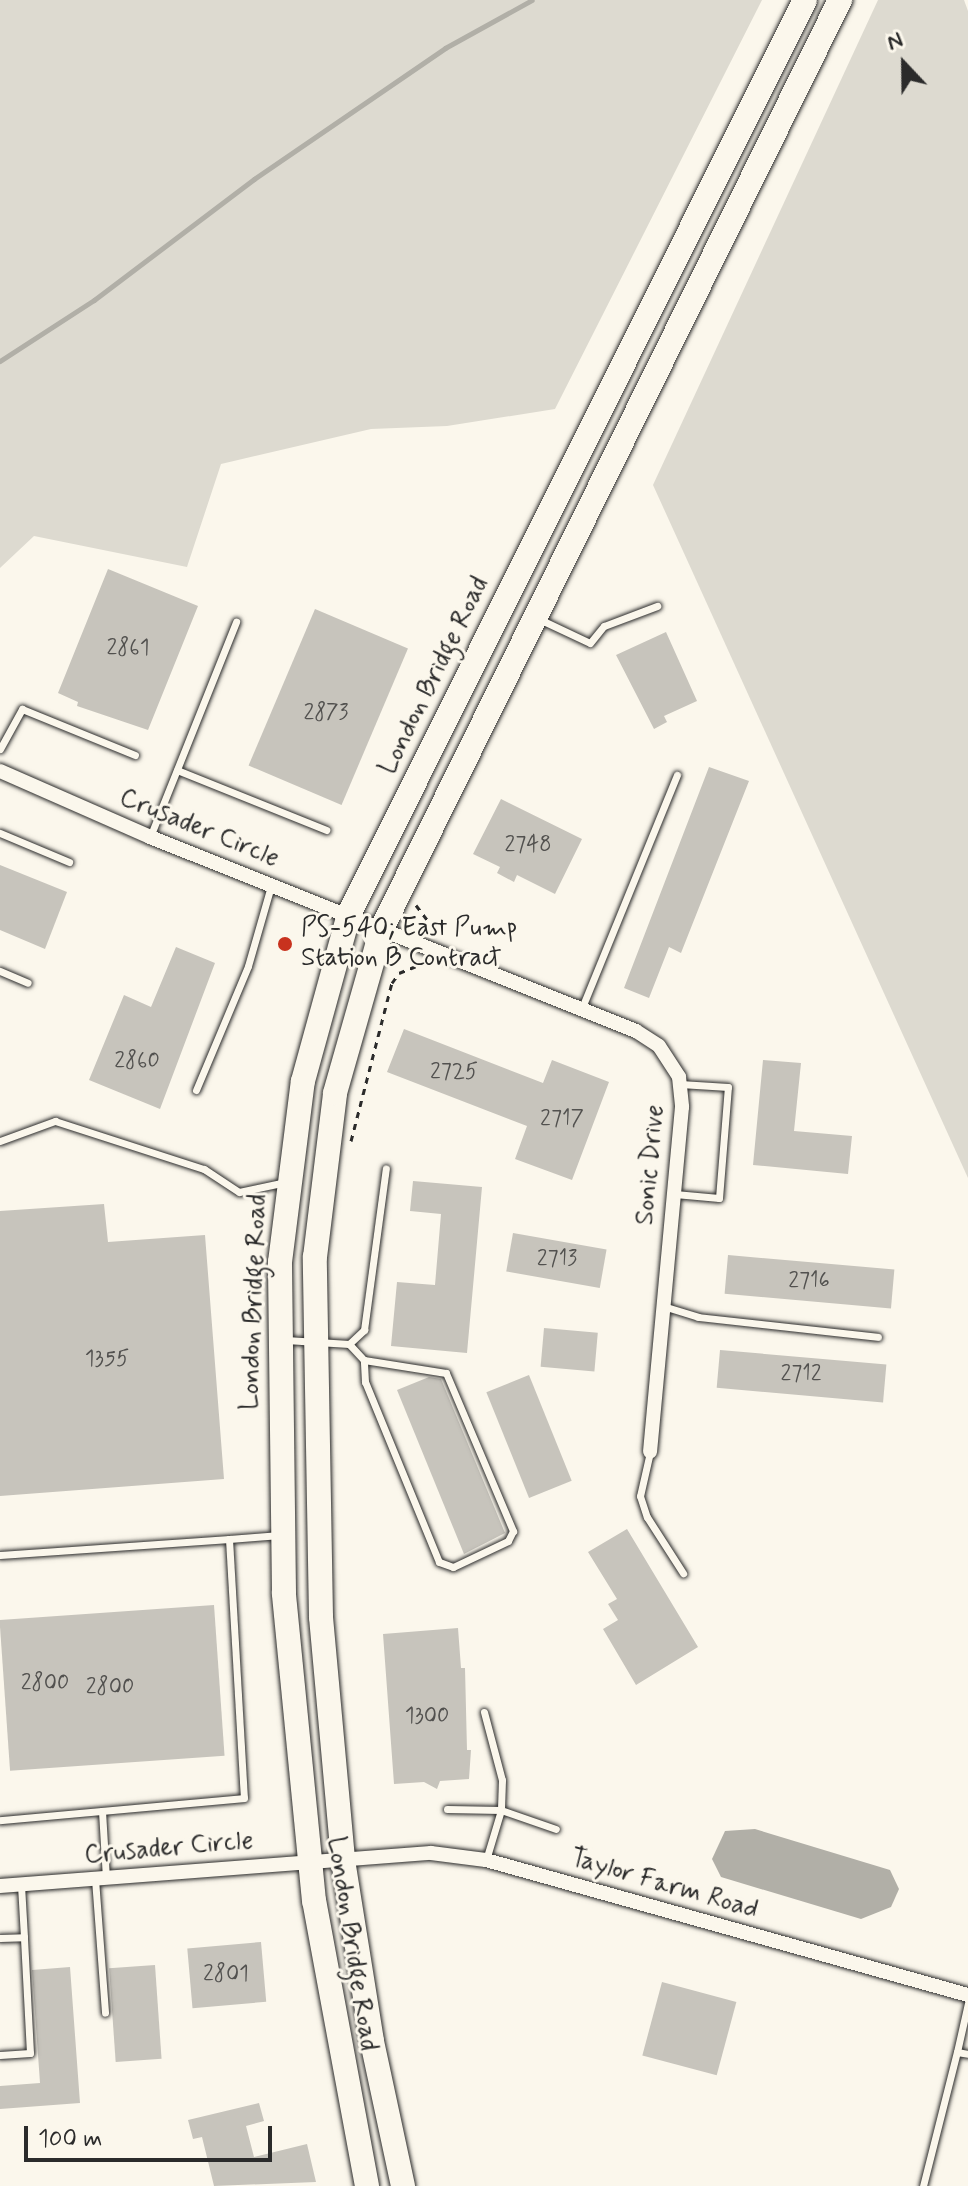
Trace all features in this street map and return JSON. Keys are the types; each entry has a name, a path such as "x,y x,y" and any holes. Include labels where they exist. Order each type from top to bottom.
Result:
{"main road":[{"name":"London Bridge Road","path":"367,2186 338,2047 309,1862 282,1535 280,1340 286,1182 312,1042 349,914 805,0"},
{"name":"London Bridge Road","path":"403,2186 372,2041 343,1859 321,1617 314,1340 317,1221 327,1139 347,1043 382,928 840,0"},
{"path":"683,243 716,256"}],"street":[{"name":"Crusader Circle","path":"0,771 150,837 382,928"},
{"name":"Sonic Drive","path":"382,928 648,1037 671,1061 680,1084 650,1452"},
{"name":"Taylor Farm Road","path":"343,1859 431,1853 486,1860 968,1995"},
{"name":"Crusader Circle","path":"0,1886 343,1859"}],"lane":[{"path":"537,618 590,643 604,626 657,606"},
{"path":"150,837 236,622"},
{"path":"0,749 22,709 135,755"},
{"path":"177,770 326,830"},
{"path":"581,1010 677,775"},
{"path":"0,833 69,862"},
{"path":"196,1090 248,966 272,884"},
{"path":"0,971 28,983"},
{"path":"673,1194 719,1198 728,1087 680,1084"},
{"path":"0,1141 55,1121 204,1169 239,1192 286,1182"},
{"path":"349,1344 364,1330 386,1168"},
{"path":"663,1306 698,1317 878,1337"},
{"path":"280,1340 349,1344 364,1360 446,1373 513,1531 508,1541 453,1567 439,1562 365,1382 364,1360"},
{"path":"650,1452 640,1496 647,1517 683,1573"},
{"path":"0,1555 282,1535"},
{"path":"0,1820 244,1798 229,1539"},
{"path":"484,1712 502,1780 501,1810 486,1860"},
{"path":"447,1809 501,1810 556,1829"},
{"path":"102,1811 100,1878 105,2013"},
{"path":"0,2055 30,2053 21,1885"},
{"path":"0,1938 24,1937"},
{"path":"923,2186 968,2003"},
{"path":"957,2052 968,2054"}],"path":[{"path":"350,1145 392,983 399,973 421,964"}],"shaded area":[{"path":"0,0 762,0 555,409 447,426 371,429 221,464 187,567 34,536 0,568"},
{"path":"878,0 964,0 968,11 968,1178 653,485"},
{"path":"755,1829 890,1870 899,1889 891,1907 861,1919 721,1877 712,1859 725,1831"}],"building":[{"path":"108,569 198,606 148,730 77,706 78,702 58,693"},
{"path":"315,609 408,648 342,805 249,765"},
{"path":"666,632 697,701 664,716 667,722 654,729 616,655"},
{"path":"709,767 749,781 681,953 669,947 649,998 624,988"},
{"path":"501,799 582,839 555,894 517,875 514,882 497,873 500,867 473,854"},
{"path":"0,865 67,892 45,949 0,930"},
{"path":"176,947 215,963 160,1109 89,1080 124,995 151,1007"},
{"path":"404,1029 543,1083 552,1060 609,1082 572,1180 515,1159 527,1126 387,1072"},
{"path":"763,1060 801,1063 794,1131 852,1136 848,1174 753,1165"},
{"path":"413,1181 482,1187 467,1353 391,1346 397,1282 435,1285 441,1214 410,1211"},
{"path":"104,1204 108,1242 205,1235 224,1479 0,1496 0,1211"},
{"path":"513,1233 607,1249 600,1288 506,1271"},
{"path":"728,1255 894,1270 891,1308 725,1294"},
{"path":"544,1328 598,1333 594,1372 541,1367"},
{"path":"720,1350 886,1365 883,1402 717,1388"},
{"path":"529,1375 572,1481 529,1498 486,1392"},
{"path":"429,1377 441,1379 505,1533 464,1554 397,1390"},
{"path":"627,1529 698,1647 636,1685 603,1629 618,1620 608,1604 617,1599 588,1552"},
{"path":"214,1605 225,1756 10,1771 0,1620"},
{"path":"458,1628 461,1668 465,1668 467,1750 471,1750 469,1779 440,1781 437,1789 424,1782 394,1784 383,1634"},
{"path":"261,1942 266,2002 193,2008 187,1948"},
{"path":"155,1965 162,2059 116,2062 109,1968"},
{"path":"70,1967 80,2103 0,2109 0,2086 40,2083 32,1970"},
{"path":"662,1982 736,2002 717,2075 642,2055"},
{"path":"259,2103 264,2121 246,2126 254,2157 307,2144 316,2182 214,2186 202,2137 193,2139 188,2120"}],"waterway":[{"path":"0,361 94,300 254,179 445,48 532,0"}],"place":[{"name":"PS-540; East Pump Station B Contract","path":"285,944"}]}
